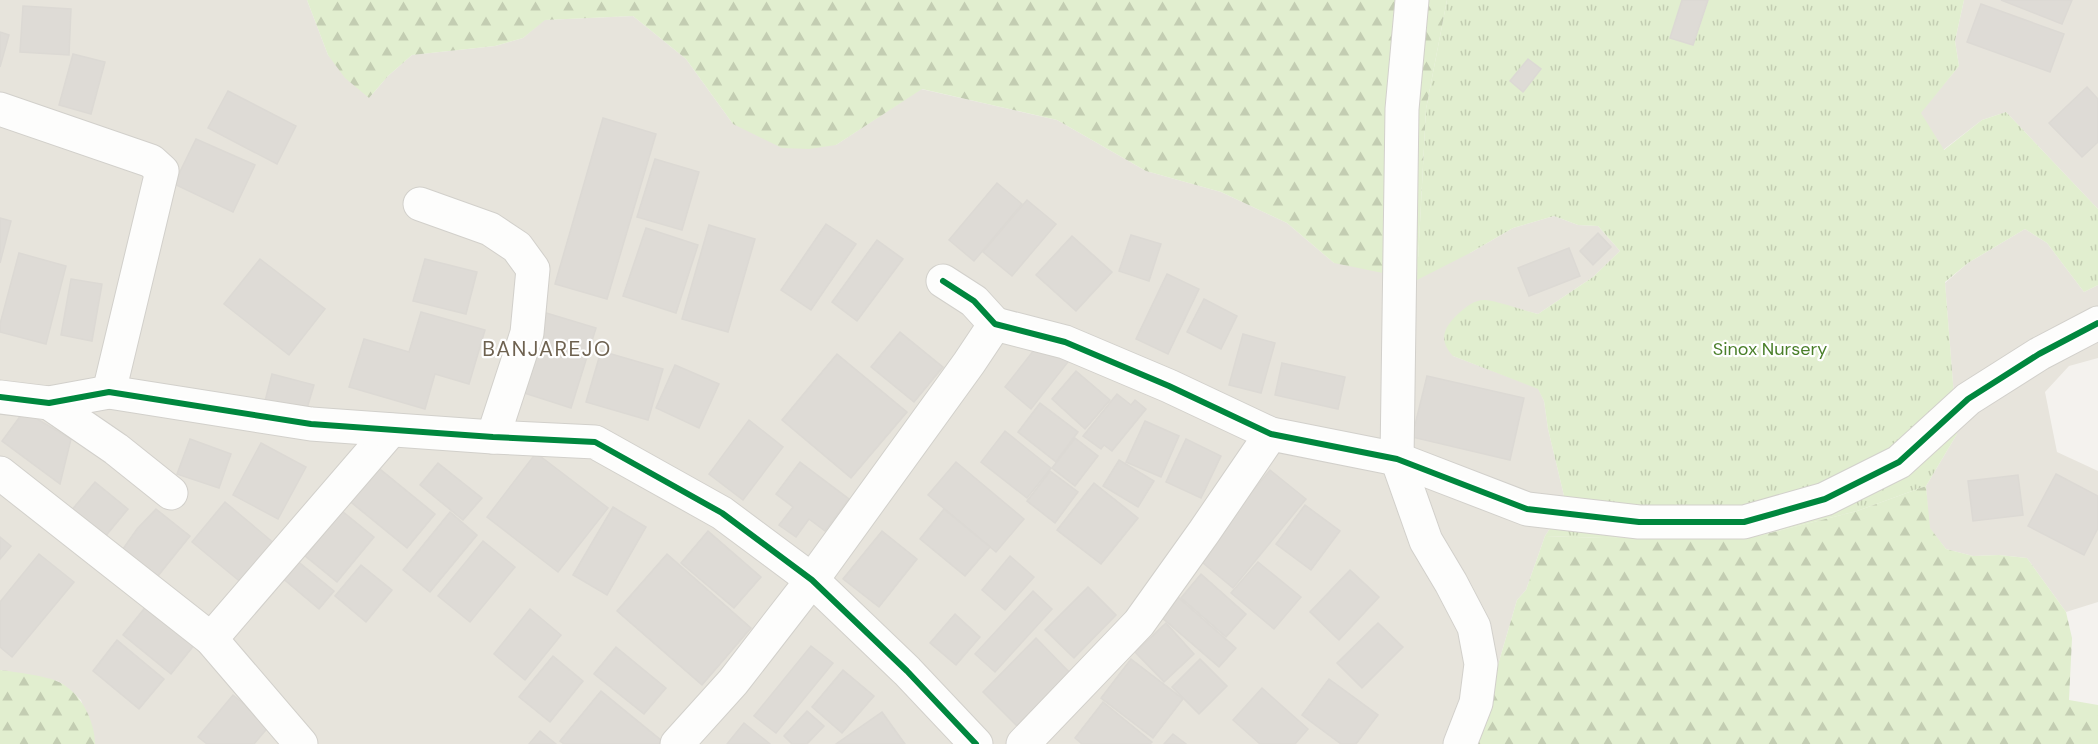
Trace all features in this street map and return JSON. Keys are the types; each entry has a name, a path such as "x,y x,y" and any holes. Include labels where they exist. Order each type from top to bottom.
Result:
{"street":[{"path":"1412,0 1402,109 1397,459 1426,541 1474,627 1481,664 1476,703 1460,744"},
{"path":"0,109 151,161 162,171 109,392"},
{"path":"420,204 490,229 517,247 533,269 526,333 493,437"},
{"path":"943,281 974,301 995,324 1065,342 1270,434 1397,459 1527,509 1639,522 1744,522 1824,499 1899,462 1968,399 2039,354 2097,323"},
{"path":"677,744 733,682 812,580 995,324"},
{"path":"0,397 49,403 109,392 311,424 595,442 722,513 812,580 907,671 976,744"},
{"path":"49,403 116,449 171,493"},
{"path":"211,639 391,430"},
{"path":"1023,744 1139,623 1270,434"},
{"path":"0,473 211,639 301,744"}],"shaded area":[{"path":"0,0 307,0 328,55 369,98 388,76 412,55 495,46 523,38 544,20 633,16 686,59 733,124 836,145 921,89 1057,120 1146,171 1221,192 1287,223 1334,263 1470,253 1513,228 1554,216 1578,225 1598,226 1620,251 1593,277 1538,314 1483,300 1453,356 1538,388 1544,401 1548,429 1566,504 1545,536 1526,590 1517,600 1495,675 1447,744 95,744 81,700 70,690 58,681 0,670"},
{"path":"1964,0 2098,0 2098,209 2006,112 1982,120 1943,150 1920,113 1959,66 1955,41"},
{"path":"2025,229 2047,243 2084,292 2098,285 2098,358 2069,366 2045,392 2057,452 2098,471 2098,602 2066,612 2027,558 1999,555 1973,556 1946,549 1929,528 1926,486 1957,434 1945,283 1968,263"}],"green space":[{"path":"307,0 1447,0 1426,109 1417,280 1334,263 1287,223 1221,192 1146,171 1057,120 922,89 836,145 809,149 782,148 733,124 686,59 633,16 545,20 523,38 495,46 412,55 388,76 369,98 345,78 328,55"},
{"name":"Sinox Nursery","path":"1447,0 1964,0 1955,41 1959,66 1921,113 1944,150 1982,120 2006,112 2098,209 2098,285 2084,292 2047,243 2025,229 1968,263 1945,282 1957,434 1926,486 1857,511 1758,536 1604,538 1545,536 1566,504 1548,429 1544,401 1538,389 1453,356 1445,344 1445,333 1459,313 1470,304 1480,300 1489,300 1538,314 1593,277 1620,251 1598,226 1578,225 1554,216 1513,228 1417,280 1426,109"},
{"path":"1926,486 1930,528 1946,549 1973,556 1999,555 2027,558 2066,612 2072,638 2069,700 2098,705 2098,744 1447,744 1495,675 1517,600 1526,590 1545,536 1604,538 1758,536 1857,511"},
{"path":"0,670 47,678 67,687 85,708 92,726 95,744 0,744"}],"building":[{"path":"1682,0 1708,0 1693,45 1670,38"},
{"path":"2001,0 2072,0 2062,24"},
{"path":"1981,4 2064,34 2050,72 1967,42"},
{"path":"23,6 71,9 69,55 20,52"},
{"path":"0,32 9,35 0,67"},
{"path":"73,54 105,62 91,114 59,105"},
{"path":"1528,59 1541,69 1523,92 1510,81"},
{"path":"2087,87 2098,99 2098,142 2082,157 2049,123"},
{"path":"228,91 296,126 277,164 208,128"},
{"path":"603,118 656,134 607,299 555,284"},
{"path":"196,139 255,165 233,212 174,184"},
{"path":"655,159 699,172 682,230 637,217"},
{"path":"997,183 1022,204 974,261 949,240"},
{"path":"1027,200 1056,224 1012,276 983,252"},
{"path":"0,218 11,221 0,263"},
{"path":"826,224 856,244 811,310 781,290"},
{"path":"709,225 755,239 728,332 682,319"},
{"path":"646,228 698,245 676,313 623,296"},
{"path":"1598,233 1611,247 1593,265 1580,251"},
{"path":"1131,235 1161,244 1149,281 1119,271"},
{"path":"1072,236 1112,272 1076,311 1036,275"},
{"path":"877,240 903,259 857,321 832,302"},
{"path":"1569,248 1580,276 1529,296 1518,268"},
{"path":"19,253 66,266 46,344 0,332 0,324"},
{"path":"260,259 325,309 289,355 224,304"},
{"path":"425,259 477,272 466,314 413,301"},
{"path":"1167,274 1199,289 1168,354 1136,339"},
{"path":"71,279 102,284 92,341 61,335"},
{"path":"1204,299 1237,316 1221,349 1187,332"},
{"path":"421,312 485,330 469,384 435,374 425,409 349,387 364,339 409,352"},
{"path":"543,312 596,328 571,408 518,391"},
{"path":"900,332 943,367 914,402 871,367"},
{"path":"1243,334 1275,343 1261,393 1229,385"},
{"path":"1041,341 1068,362 1031,409 1005,387"},
{"path":"601,351 663,369 648,420 586,402"},
{"path":"837,354 907,412 851,478 782,420"},
{"path":"1282,363 1345,377 1338,409 1275,395"},
{"path":"675,365 719,384 699,428 656,408"},
{"path":"1076,371 1110,400 1085,429 1052,399"},
{"path":"272,374 314,385 305,415 264,405"},
{"path":"1427,376 1524,398 1510,460 1412,437"},
{"path":"1117,394 1131,405 1135,400 1146,409 1112,451 1104,445 1101,449 1083,436"},
{"path":"1040,403 1078,432 1056,462 1018,432"},
{"path":"24,411 71,439 60,484 2,441"},
{"path":"749,420 783,447 743,500 709,474"},
{"path":"1145,421 1179,436 1161,477 1126,462"},
{"path":"1005,431 1051,468 1027,498 981,462"},
{"path":"1075,438 1098,456 1075,486 1052,468"},
{"path":"190,439 231,454 219,488 177,474"},
{"path":"1186,439 1221,456 1201,498 1166,482"},
{"path":"261,443 306,467 278,519 233,495"},
{"path":"536,453 608,508 558,572 487,517"},
{"path":"1119,460 1154,481 1138,507 1103,486"},
{"path":"800,462 849,499 825,531 809,519 796,537 779,525 793,507 776,494"},
{"path":"956,462 1024,519 996,552 928,495"},
{"path":"438,463 482,498 463,520 420,485"},
{"path":"375,465 435,514 407,548 347,499"},
{"path":"1270,470 1306,499 1233,588 1197,558"},
{"path":"1050,471 1078,492 1055,523 1027,501"},
{"path":"2056,474 2098,496 2098,528 2084,555 2028,526"},
{"path":"2018,475 2023,515 1973,521 1968,481"},
{"path":"95,482 128,509 99,544 66,517"},
{"path":"1094,483 1138,518 1101,564 1057,530"},
{"path":"225,502 275,544 243,584 192,542"},
{"path":"1305,505 1340,531 1311,570 1276,544"},
{"path":"613,507 646,527 607,595 573,575"},
{"path":"156,509 190,536 154,581 120,553 137,529"},
{"path":"944,509 990,547 965,576 920,539"},
{"path":"342,511 374,537 337,582 305,556"},
{"path":"450,512 477,535 430,592 403,570"},
{"path":"708,531 761,577 734,608 681,563"},
{"path":"882,531 917,559 879,607 843,579"},
{"path":"0,537 11,546 0,559"},
{"path":"483,541 515,567 470,622 438,596"},
{"path":"39,554 74,582 12,657 0,647 0,602"},
{"path":"667,554 751,628 702,685 617,611"},
{"path":"1010,556 1034,577 1005,610 982,590"},
{"path":"295,559 334,591 319,609 281,577"},
{"path":"1258,562 1301,597 1274,629 1231,593"},
{"path":"361,565 392,590 366,622 335,596"},
{"path":"1350,570 1379,597 1339,640 1310,612"},
{"path":"1201,574 1246,614 1226,637 1181,598"},
{"path":"1088,587 1116,615 1074,658 1045,630"},
{"path":"1033,591 1052,609 995,672 975,654"},
{"path":"1178,597 1236,648 1219,667 1161,617"},
{"path":"147,605 195,644 171,674 123,635"},
{"path":"530,609 561,635 525,680 494,654"},
{"path":"955,614 980,637 956,665 930,643"},
{"path":"1166,623 1194,654 1164,682 1135,652"},
{"path":"1378,623 1403,647 1362,688 1337,663"},
{"path":"1036,638 1074,677 1021,730 983,692"},
{"path":"117,640 164,679 139,709 93,671"},
{"path":"811,646 833,663 776,733 754,716"},
{"path":"616,647 666,688 644,714 594,674"},
{"path":"553,656 583,681 550,722 519,697"},
{"path":"1131,659 1183,699 1153,738 1101,698"},
{"path":"1200,659 1227,686 1199,714 1172,687"},
{"path":"843,670 874,696 842,733 812,707"},
{"path":"1329,679 1378,715 1356,744 1341,744 1302,715"},
{"path":"1262,688 1308,729 1295,744 1260,744 1233,720"},
{"path":"601,691 662,741 660,744 564,744 560,741"},
{"path":"233,695 270,725 254,744 207,744 198,737"},
{"path":"1103,702 1152,742 1150,744 1082,744 1075,738"},
{"path":"807,711 824,726 807,744 792,744 784,736"},
{"path":"882,712 905,744 836,744"},
{"path":"744,723 770,744 727,744"},
{"path":"540,731 556,744 529,744"},
{"path":"1173,734 1186,744 1164,744"}],"cycle path":[{"path":"943,281 974,301 995,324 1065,342 1169,386 1271,434 1397,459 1527,509 1639,522 1744,522 1825,499 1899,462 1968,399 2039,354 2098,323"},
{"path":"0,397 49,403 109,392 311,424 595,442 722,513 812,580 907,671 976,744"}],"district":[{"name":"BANJAREJO","path":"547,349"}]}
